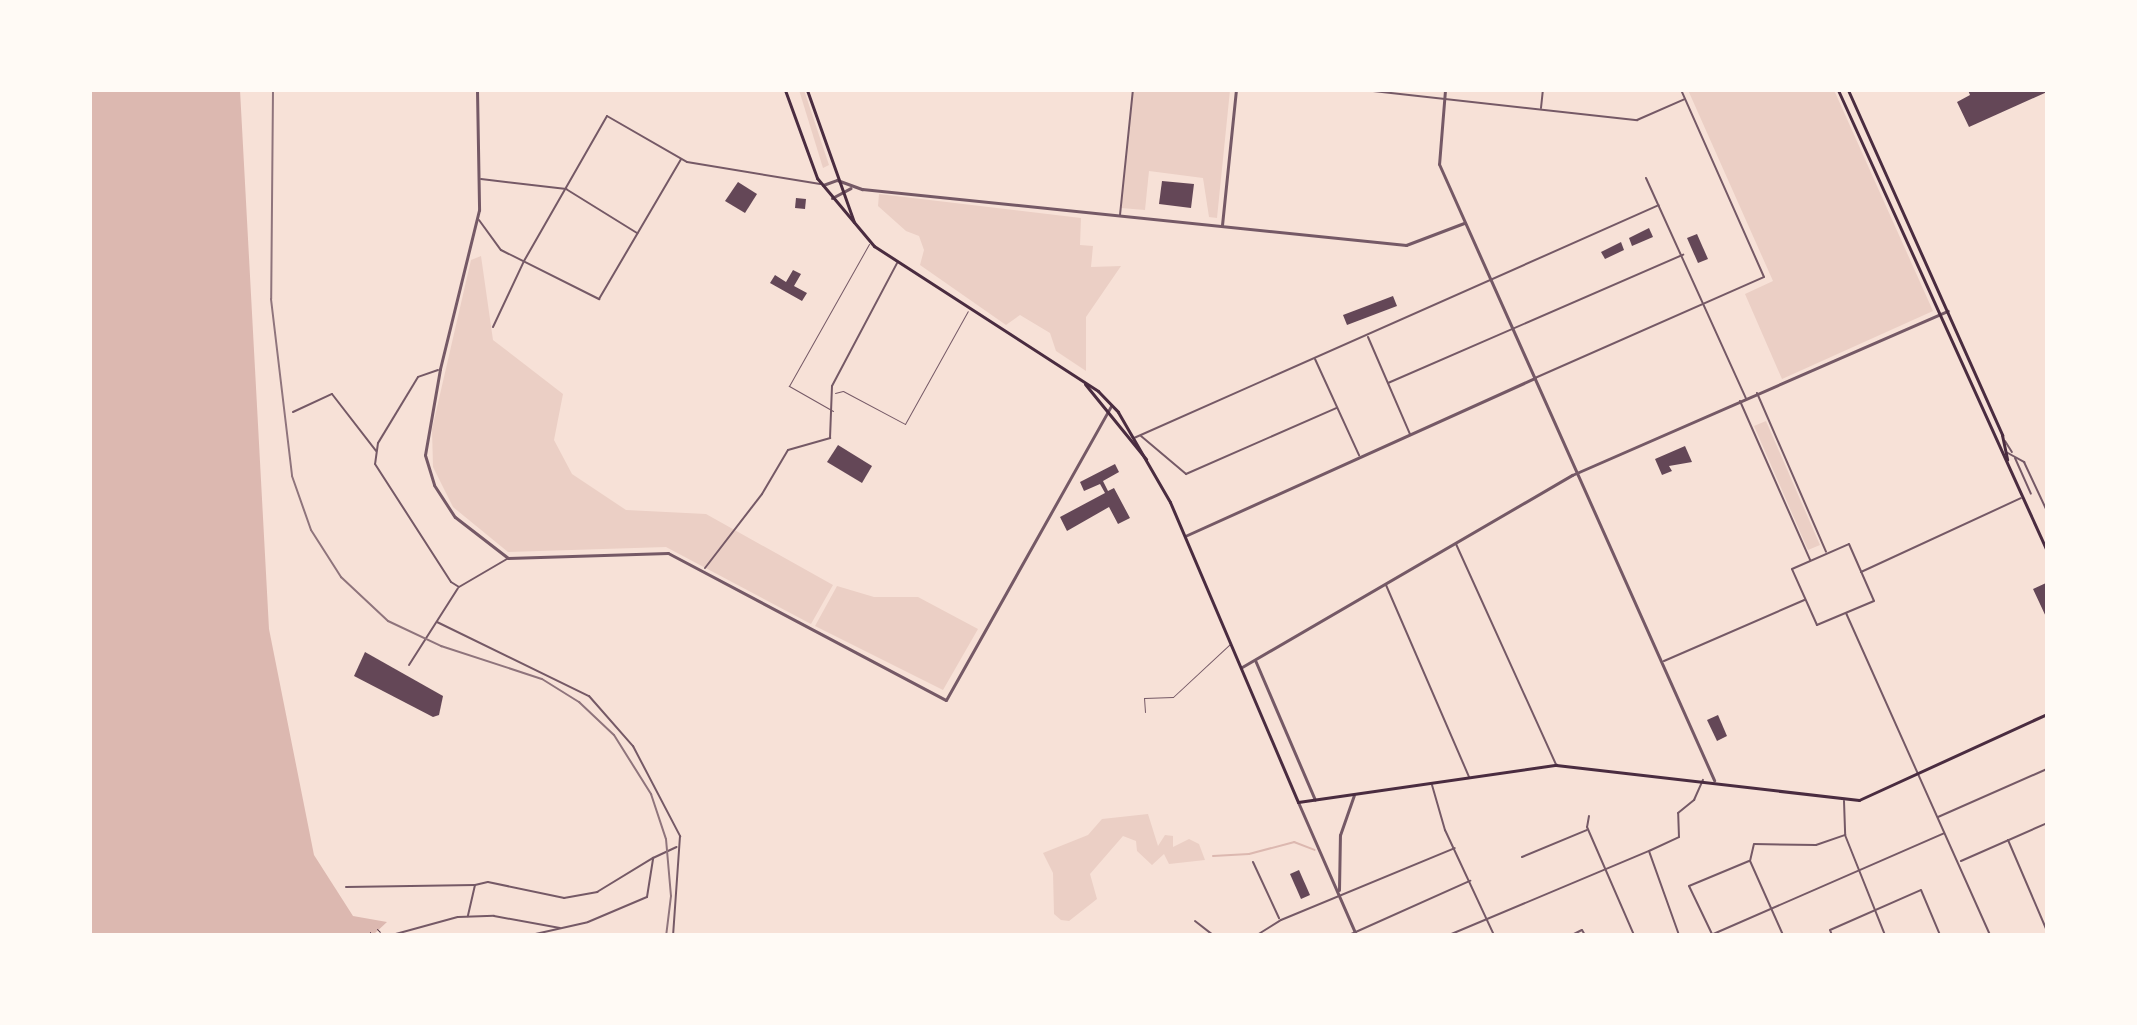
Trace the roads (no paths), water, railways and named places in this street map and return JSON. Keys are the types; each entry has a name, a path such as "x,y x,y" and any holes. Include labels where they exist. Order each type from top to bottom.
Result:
{"main road":[{"path":"785,90 807,158 832,198 871,242 897,263 1082,381 1112,404 1138,437 1185,536 1298,802 1556,765 1714,780 1844,801 1859,800 2047,714"},
{"path":"807,90 842,194 857,226"},
{"path":"1838,90 2047,551"},
{"path":"1848,90 2004,440 2007,463"},
{"path":"1082,381 1150,464"}],"street":[{"path":"477,90 481,179 477,218 440,369 426,443 430,474 455,517 508,558"},
{"path":"1120,216 1133,90"},
{"path":"1222,226 1236,90"},
{"path":"1364,90 1637,120 1685,99"},
{"path":"1445,90 1439,164 1714,780"},
{"path":"1541,109 1543,90"},
{"path":"1185,536 1764,277 1681,90"},
{"path":"493,327 524,261 607,116 681,158 803,177 823,186 837,180 855,187 1406,245 1464,223"},
{"path":"477,218 501,250 599,299 681,158"},
{"path":"1646,178 1746,398"},
{"path":"481,179 566,189 638,234"},
{"path":"832,198 855,187"},
{"path":"1129,440 1659,205"},
{"path":"1388,383 1683,255"},
{"path":"705,568 762,494 788,450 830,438 831,394 897,263"},
{"path":"1241,667 1577,473 1948,311"},
{"path":"1367,336 1411,436"},
{"path":"1315,358 1360,457"},
{"path":"440,369 418,377 376,452 375,464 459,587"},
{"path":"1757,393 1827,554"},
{"path":"293,412 332,394 376,452"},
{"path":"1740,401 1810,561"},
{"path":"409,665 459,587 508,558 657,553 705,568 946,700 1112,404"},
{"path":"1138,437 1186,474 1336,408"},
{"path":"2004,440 2031,494"},
{"path":"2000,446 2024,462 2047,511"},
{"path":"1861,572 2022,497"},
{"path":"1455,544 1556,765"},
{"path":"1849,544 1874,601 1817,625 1792,569 1827,554 1849,544"},
{"path":"1385,584 1469,778"},
{"path":"1662,662 1805,599"},
{"path":"1846,613 1916,773 1961,861 1990,935"},
{"path":"437,622 589,696 643,763 675,823 679,846 673,935"},
{"path":"1255,659 1315,800"},
{"path":"1937,817 2047,769"},
{"path":"1449,935 1679,837 1678,813 1694,800 1703,780"},
{"path":"1432,784 1455,848 1494,935"},
{"path":"1339,894 1340,835 1354,795"},
{"path":"1844,801 1845,835 1885,935"},
{"path":"1298,802 1356,934"},
{"path":"1589,816 1588,829 1634,935"},
{"path":"1961,861 2046,825"},
{"path":"1522,857 1588,829"},
{"path":"1750,861 1689,886 1712,935 1945,832"},
{"path":"1783,935 1750,861 1754,844 1816,845 1845,835"},
{"path":"2008,840 2047,931"},
{"path":"346,887 475,885 488,882 564,898 597,892 679,846"},
{"path":"1257,935 1281,920 1339,894 1455,848"},
{"path":"1649,851 1679,935"},
{"path":"531,935 552,933 647,897 653,858"},
{"path":"1253,862 1269,905 1281,920"},
{"path":"1349,935 1471,880"},
{"path":"468,917 475,885"},
{"path":"1832,935 1830,930 1921,890 1940,935"},
{"path":"392,935 468,917 494,916 565,928"},
{"path":"1195,921 1213,935"},
{"path":"1572,935 1582,930 1585,935"}],"lane":[{"path":"833,411 789,386 871,242"},
{"path":"831,394 843,391 905,424 970,309"},
{"path":"1145,712 1144,698 1173,697 1231,643"}],"waterway":[{"path":"1213,856 1249,854 1294,842 1315,850"}],"railway":[{"path":"273,90 271,299 292,476 311,530 341,577 388,621 441,646 542,679 579,702 614,735 651,794 666,839 671,896 666,935"}]}
